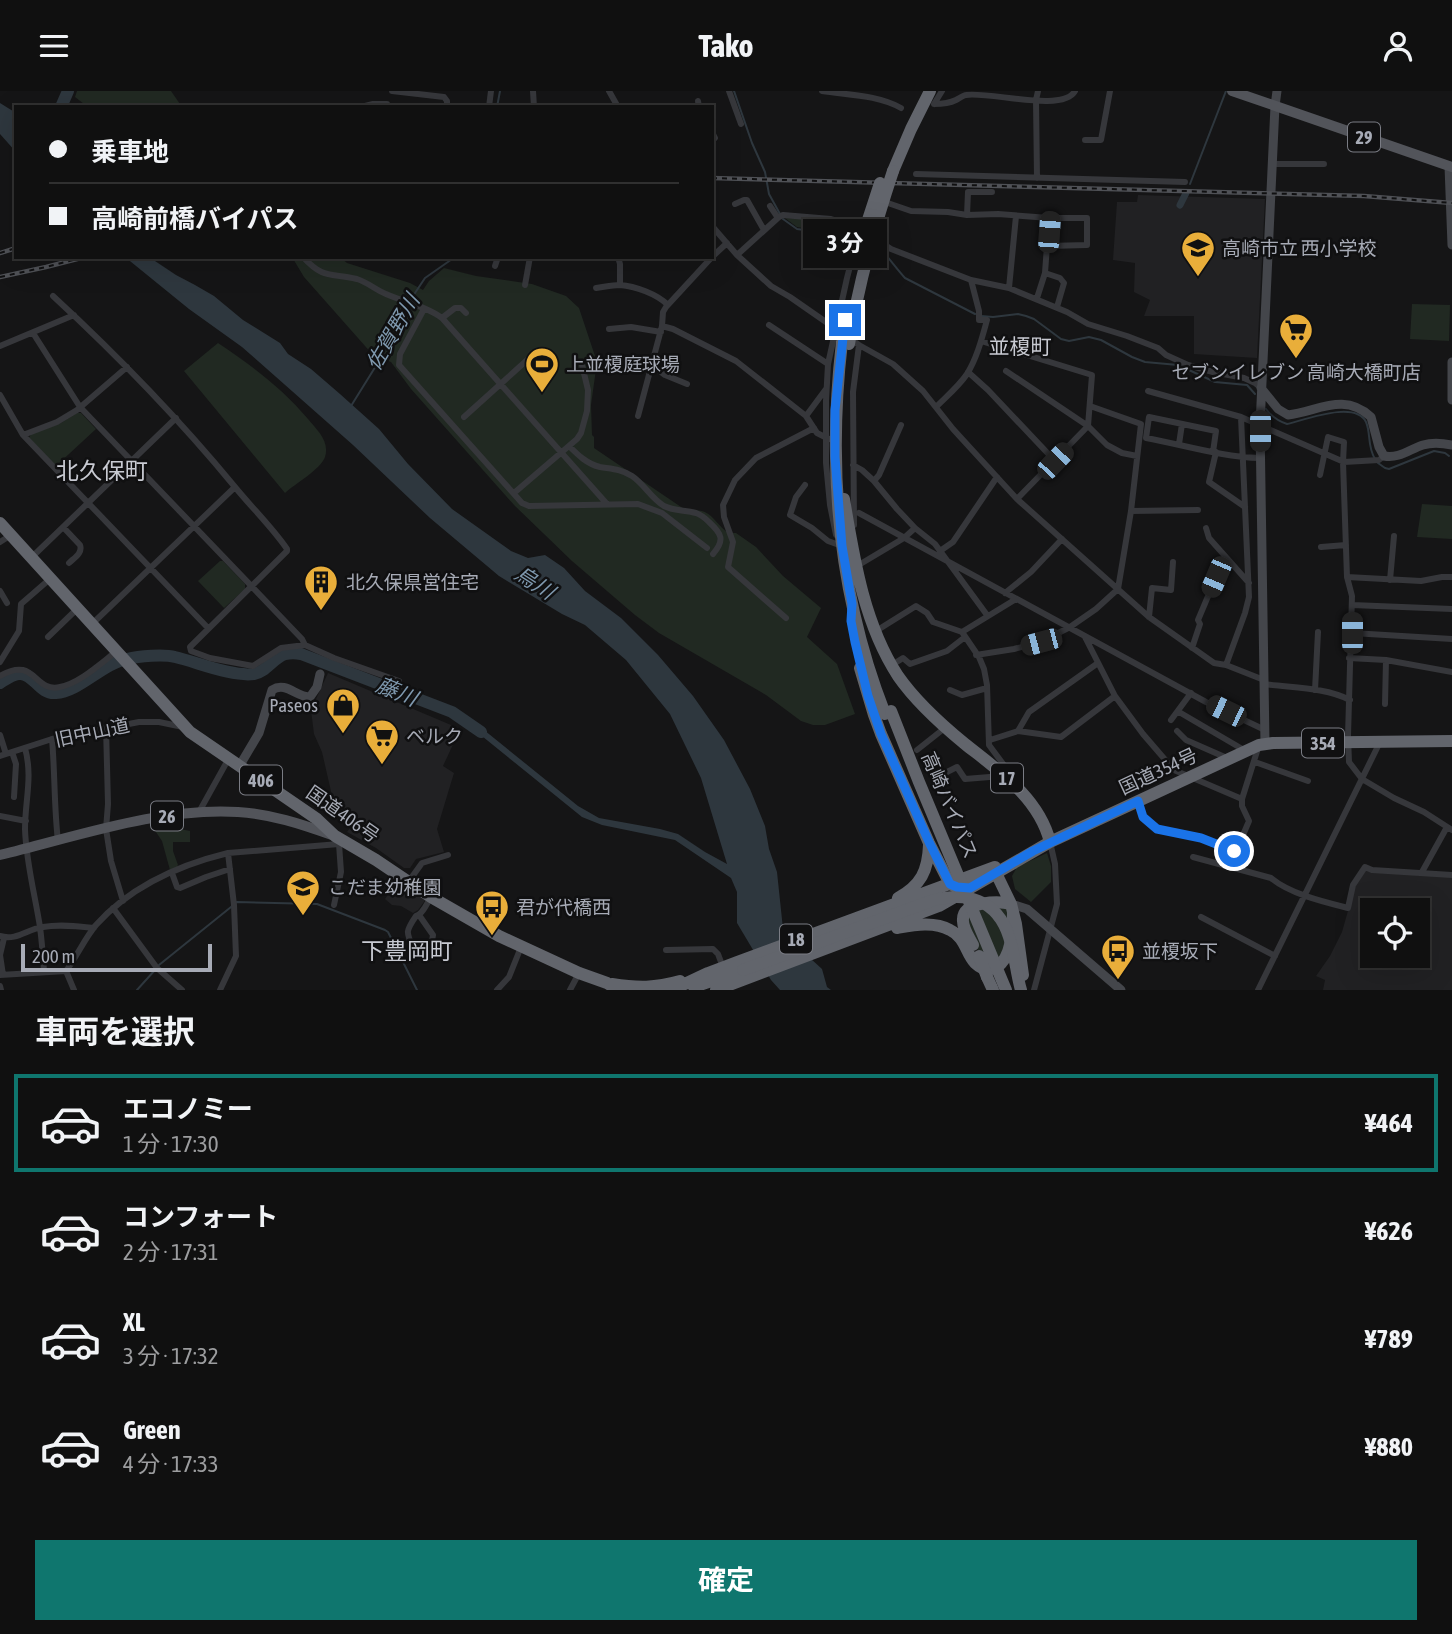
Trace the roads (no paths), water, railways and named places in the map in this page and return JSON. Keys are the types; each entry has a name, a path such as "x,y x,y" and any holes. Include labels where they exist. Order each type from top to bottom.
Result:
{"highway":[{"name":"17","path":"921,91 904,126 889,171 856,301 844,396 843,431 844,499 849,558 859,610 892,665 908,687 946,727 1008,779 1038,811 1050,842"},
{"name":"17","path":"889,171 930,91"},
{"name":"17","path":"850,344 835,410 835,457 842,546 852,604 867,665 888,713"},
{"name":"17","path":"844,499 877,673 888,713"},
{"name":"国道406号","path":"0,523 6,539 32,557 185,727 317,819 339,840 376,860 431,897 521,947 613,986"},
{"name":"17","path":"852,604 851,621 855,642 874,715 929,842 954,883"},
{"name":"高崎バイパス","path":"888,713 1000,990"},
{"name":"高崎バイパス","path":"888,713 1006,990"},
{"name":"国道354号","path":"1050,842 1246,751 1263,740 1452,741"},
{"path":"856,917 909,891 920,880 927,863 929,842"},
{"name":"354","path":"970,888 1050,842"},
{"name":"354","path":"954,883 1033,851"},
{"path":"954,883 996,873 1012,909 1026,990"},
{"path":"954,883 957,887 970,888"},
{"name":"18","path":"716,990 742,970 856,917 954,883"},
{"name":"18","path":"687,990 742,970 856,939 943,904 970,888"},
{"path":"742,970 931,901 966,896 986,904 997,913 1003,923 1011,942 1021,990"},
{"path":"993,990 963,922 963,915 974,905 989,902 1003,902 1012,909"},
{"path":"958,931 977,965 993,969 1008,950 1012,933 1012,909"},
{"path":"856,939 925,919 945,922 976,950"},
{"name":"18","path":"672,990 708,973 742,970"},
{"name":"406","path":"613,986 655,987 708,973"}],"main road":[{"name":"29","path":"1232,91 1450,166"},
{"name":"26","path":"0,855 106,829 199,812 238,812 276,817 339,840"}],"street":[{"path":"369,105 388,105 392,91 444,97 447,105"},
{"path":"729,91 741,124"},
{"path":"822,91 886,101 901,108"},
{"path":"942,91 934,104 953,102 965,95 1036,100 1067,99 1075,91"},
{"path":"1037,178 1038,91"},
{"path":"1085,140 1101,139 1111,91"},
{"path":"1238,869 1237,851 1249,821 1242,806 1242,799 1263,740 1259,425 1277,91"},
{"path":"1273,163 1324,164"},
{"path":"1450,166 1452,245"},
{"path":"916,174 1185,182"},
{"path":"967,215 968,192 992,193"},
{"path":"842,546 835,534 831,514 826,463 828,364 868,201 872,198 911,211 1087,218 1087,245 1048,246"},
{"path":"735,204 747,200 764,230"},
{"path":"770,206 780,217"},
{"path":"1009,288 1016,216"},
{"path":"737,255 780,217 831,219 859,233"},
{"path":"1037,298 1045,273 1049,218"},
{"path":"714,228 737,255 771,286 836,330 850,344 893,365 923,391 953,429 1017,499 1149,617 1214,663 1226,664 1264,682 1341,695 1350,701"},
{"path":"879,241 891,249 971,280 1009,288 1037,298 1088,324 1158,348 1166,355 1188,365 1244,378 1255,383 1260,395 1288,415 1342,403 1360,408 1371,417 1379,447 1379,459"},
{"path":"714,255 727,243"},
{"path":"305,259 324,275 355,279 442,318 607,504"},
{"path":"495,267 497,259"},
{"path":"525,285 530,259"},
{"path":"619,259 620,285"},
{"path":"638,416 663,313 710,259"},
{"path":"1045,273 1060,278 1064,283 1057,307"},
{"path":"936,407 968,372 981,341 981,317 971,280"},
{"path":"596,288 620,285 652,294 668,305"},
{"path":"53,296 176,418 287,549 189,649 202,656 253,666 281,647 305,645 398,681"},
{"path":"418,307 400,354 399,365 523,503 528,506 638,504 662,513 707,548"},
{"path":"442,318 455,308 461,308 466,313"},
{"path":"0,345 74,315"},
{"path":"769,325 828,364"},
{"path":"609,329 673,329 736,361 806,416 817,433 828,438"},
{"path":"33,333 80,407 305,645"},
{"path":"981,341 1092,375 1088,426 1017,499"},
{"path":"850,344 853,392 850,439 856,566 904,538 915,528"},
{"path":"464,417 536,352"},
{"path":"1452,362 1452,400"},
{"path":"514,493 581,433 587,411 588,390 582,365"},
{"path":"652,365 665,375 687,384"},
{"path":"23,435 57,422 80,407 127,367"},
{"path":"1006,371 1088,426 1107,445 1122,453 1137,456"},
{"path":"968,372 1055,461"},
{"path":"806,416 827,388"},
{"path":"1148,391 1241,417 1343,462 1395,456 1430,443 1452,445"},
{"path":"0,394 23,435 208,628"},
{"path":"976,655 1041,642 1070,627 1118,589 1132,511 1141,424 1090,406"},
{"path":"1245,507 1209,482 1215,452 1216,431 1149,417 1146,438 1215,452 1243,458 1260,458"},
{"path":"1226,664 1249,597 1241,417"},
{"path":"32,557 176,418"},
{"path":"1179,445 1182,424"},
{"path":"874,481 901,425"},
{"path":"786,618 728,567 733,542 724,517 723,505 735,480 756,458 814,428"},
{"path":"1320,475 1328,437 1344,442 1347,577 1352,596 1349,762 1362,779 1450,829 1422,872"},
{"path":"569,446 591,464 618,469 632,476 663,505 705,517 718,530 720,536 719,547 713,554"},
{"path":"853,465 874,481 915,528 935,544 987,615"},
{"path":"940,551 953,542 997,477"},
{"path":"804,485 796,497 790,515 828,541 842,546"},
{"path":"92,624 235,487"},
{"path":"1132,511 1198,510"},
{"path":"859,513 1191,693 1263,740"},
{"path":"63,527 81,549 69,563"},
{"path":"1206,528 1209,538 1249,583"},
{"path":"1390,580 1394,536"},
{"path":"1005,593 1031,572 1062,539"},
{"path":"1321,547 1346,545"},
{"path":"1192,648 1200,624 1198,619 1225,556"},
{"path":"1149,617 1152,588 1171,590 1173,562"},
{"path":"1347,577 1421,582 1452,577"},
{"path":"0,662 19,631 21,604 51,578"},
{"path":"0,591 7,603"},
{"path":"892,665 903,658 910,664 947,651 987,615 1016,599"},
{"path":"1352,605 1452,609"},
{"path":"871,633 916,606 927,613 933,622 963,634 984,670 989,745 1012,776 1008,779 965,779 957,767 941,775"},
{"path":"48,636 78,608"},
{"path":"1315,690 1318,632"},
{"path":"1352,633 1452,639"},
{"path":"1084,635 1115,696 1174,770 1242,799"},
{"path":"0,675 15,669 29,671 43,685 59,687 122,657"},
{"path":"1349,658 1386,660 1452,672"},
{"path":"1385,704 1386,660"},
{"path":"1018,731 1029,712 1098,663"},
{"path":"199,812 258,733 272,690 277,687 290,689 310,697 317,687 320,674"},
{"path":"950,690 962,695 987,688"},
{"path":"1171,720 1191,693"},
{"path":"990,740 1018,731 1061,737 1115,696"},
{"path":"1179,712 1246,751"},
{"name":"旧中山道","path":"6,754 52,739 106,727 149,721 185,727"},
{"path":"106,727 106,829 111,861 123,901"},
{"path":"918,750 946,727"},
{"path":"1177,731 1186,740 1229,759"},
{"path":"0,735 6,754 16,765 14,797"},
{"path":"52,739 54,813 58,841"},
{"path":"1258,990 1380,742"},
{"path":"25,748 30,781 26,821 27,849 40,927 44,971"},
{"path":"1255,762 1308,781"},
{"path":"1138,801 1143,817 1157,829 1201,838 1237,851"},
{"path":"0,816 26,821"},
{"path":"66,971 94,927 113,908 144,885 228,853 339,840 341,872 334,905"},
{"path":"1034,990 1057,904 1055,863 1050,842"},
{"path":"220,990 236,956 228,853"},
{"path":"408,882 422,863 449,855"},
{"path":"1193,856 1271,878 1305,895 1348,908 1353,884 1365,867 1373,870 1452,875"},
{"path":"172,873 177,887 180,888 230,869"},
{"path":"419,915 433,935 432,941 420,952 414,950 407,932 415,916 419,915 431,897"},
{"path":"113,908 157,968 182,990"},
{"path":"1012,909 1027,909 1121,990"},
{"path":"1201,916 1275,956"},
{"path":"66,971 1,975 2,937 19,937 40,927 94,927"},
{"path":"497,990 509,977 521,947"},
{"path":"666,950 713,949 721,962"},
{"path":"66,971 74,990"},
{"path":"570,990 579,972"}],"water":[{"path":"0,103 14,112 14,150 0,134"},
{"name":"烏川","path":"127,259 152,259 214,296 243,320 280,343 288,354 311,369 379,429 408,464 452,509 511,551 528,558 545,555 564,568 585,591 621,618 658,655 693,696 724,740 750,789 765,826 777,872 783,929 786,936 822,969 827,987 831,990 780,990 771,980 737,923 737,892 731,878 675,840 602,825 582,817 472,728 469,723 484,730 578,806 599,818 678,834 727,864 701,778 670,714 626,660 585,625 499,576 430,518 353,445 242,347 189,309"}],"waterway":[{"path":"62,105 68,91"},
{"name":"佐賀野川","path":"497,105 500,91"},
{"path":"734,91 765,172 769,194 780,214"},
{"path":"1190,184 1226,91"},
{"path":"1180,205 1186,193"},
{"path":"783,219 797,229 818,232"},
{"path":"846,234 855,235"},
{"path":"876,244 905,278 975,314"},
{"name":"佐賀野川","path":"411,299 425,278 452,259"},
{"name":"佐賀野川","path":"351,406 409,304"},
{"path":"981,316 1026,316 1061,339 1069,341 1089,337 1101,340 1145,362 1178,365 1215,382 1247,385 1255,394"},
{"path":"1266,409 1287,424 1329,413 1352,412 1366,422 1375,459"},
{"path":"1378,463 1389,469 1434,451 1449,456"},
{"name":"藤川","path":"0,683 14,675 24,674 45,691 56,693 73,688 118,662 151,656 170,656 225,671 254,674 281,656 297,653 452,712 481,732"},
{"path":"235,903 317,904 385,930 417,990"},
{"path":"159,965 231,907"},
{"path":"137,990 155,970"}],"railway":[{"path":"714,178 1364,196 1452,203"},
{"path":"0,253 14,249"},
{"path":"0,277 77,259"}],"place":[{"name":"高崎市立 西小学校","path":"1198,278"},
{"name":"セブンイレブン 高崎大橋町店","path":"1296,360"},
{"name":"上並榎庭球場","path":"542,394"},
{"name":"北久保県営住宅","path":"321,612"},
{"name":"Paseos","path":"343,735"},
{"name":"ベルク","path":"382,766"},
{"name":"こだま幼稚園","path":"303,917"},
{"name":"君が代橋西","path":"492,937"},
{"name":"並榎坂下","path":"1118,981"}],"district":[{"name":"並榎町","path":"1020,346"},
{"name":"北久保町","path":"102,471"},
{"name":"下豊岡町","path":"407,951"}]}
